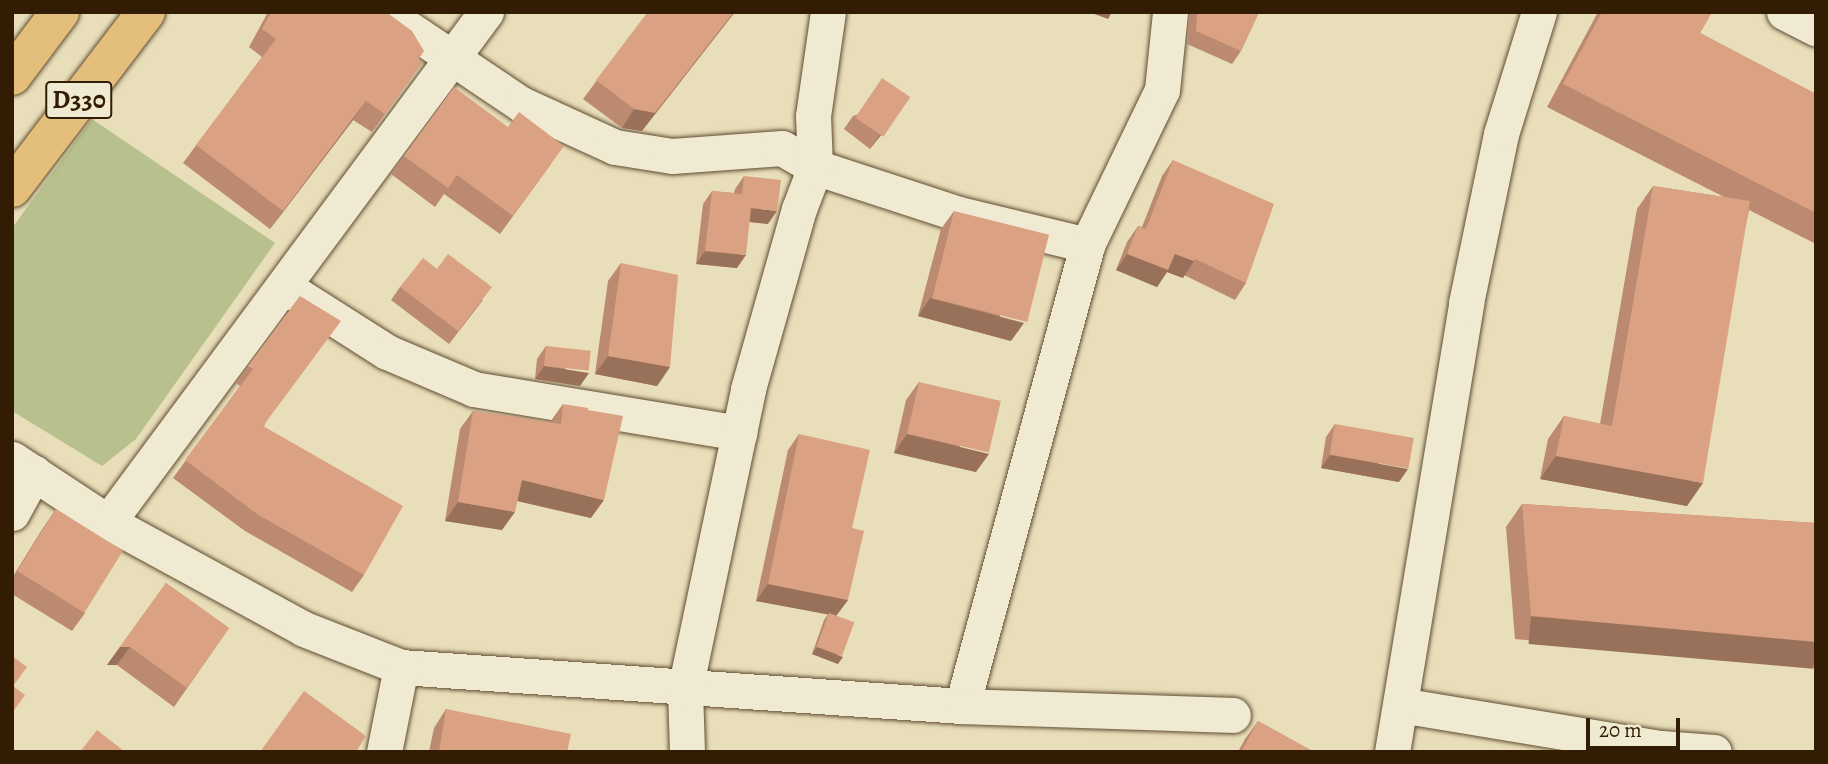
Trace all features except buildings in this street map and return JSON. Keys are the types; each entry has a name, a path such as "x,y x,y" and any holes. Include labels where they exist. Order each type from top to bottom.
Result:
{"main road":[{"name":"D330","path":"12,76 60,12"},
{"name":"D330","path":"12,188 146,12"}],"street":[{"path":"384,12 521,104 615,147 672,156 782,149 814,167 959,214 1087,245"},
{"path":"107,522 486,12"},
{"path":"687,752 685,689 739,433 799,209 814,167 813,116 828,12"},
{"path":"961,706 1087,245 1163,90 1170,12"},
{"path":"1392,752 1466,303 1501,134 1539,12"},
{"path":"1784,12 1816,28"},
{"path":"284,287 387,352 474,389 739,433"},
{"path":"12,513 23,466 107,522 304,629 401,667 685,689 961,706 1233,715"},
{"path":"384,752 401,667"},
{"path":"1400,705 1661,748 1714,752"}],"green space":[{"path":"92,119 275,243 136,439 102,466 12,411 12,228"}]}
